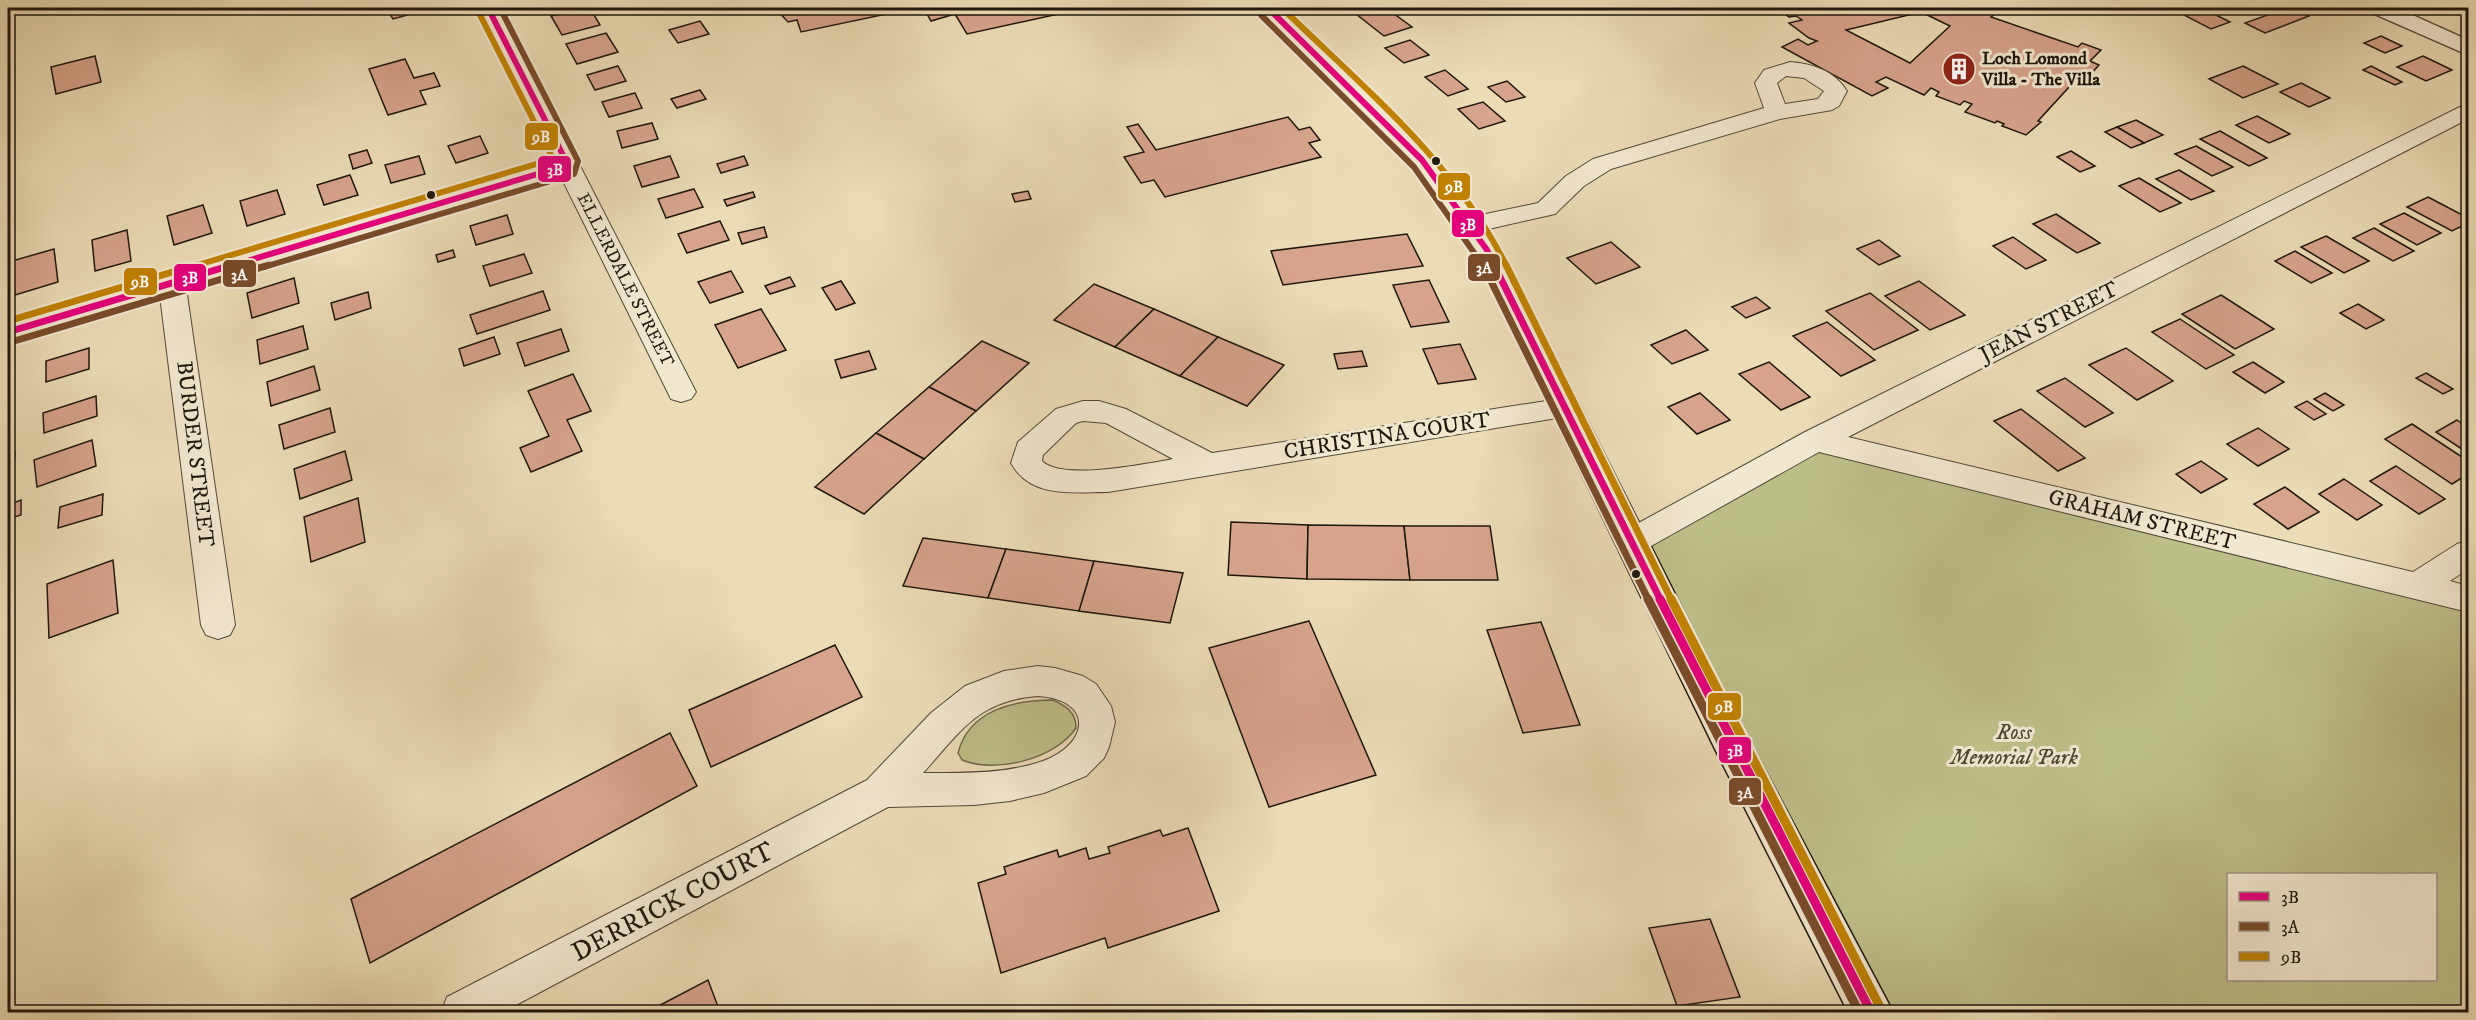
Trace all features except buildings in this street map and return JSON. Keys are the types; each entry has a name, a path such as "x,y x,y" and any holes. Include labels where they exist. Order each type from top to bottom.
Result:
{"main road":[{"path":"1268,8 1422,160 1471,225 1510,292 1564,408 1633,542 1727,735 1871,1012"},
{"path":"2380,8 2469,48"}],"street":[{"name":"ELLERDALE STREET","path":"488,8 681,392"},
{"name":"JEAN STREET","path":"1633,542 1816,440 2469,110"},
{"path":"1471,225 1546,209 1575,181 1602,164 1777,112"},
{"path":"8,332 568,165"},
{"name":"BURDER STREET","path":"172,283 218,625"},
{"name":"CHRISTINA COURT","path":"1209,465 1116,416 1099,411 1083,411 1066,416 1029,450 1026,463 1034,472 1050,480 1108,481 1209,465 1564,408"},
{"name":"GRAHAM STREET","path":"1816,440 2469,599"},
{"path":"2416,587 2469,553"},
{"name":"DERRICK COURT","path":"462,1012 883,790 967,704 989,690 1013,683 1038,681 1067,685 1087,695 1096,710 1098,736 1083,758 1047,777 999,787 883,790"}],"green space":[{"name":"Ross Memorial Park","path":"1816,440 2468,599 2468,1012 1871,1012 1727,735 1633,541"},
{"path":"1053,700 1069,710 1076,722 1076,728 1054,748 1024,761 1007,764 976,764 962,760 958,753 964,738 983,717 1009,705"}],"transit line":[{"name":"3B","path":"8,332 568,165 488,8"},
{"name":"3A","path":"11,342 574,174 578,168 578,161 500,8"},
{"name":"3B","path":"1268,8 1422,160 1487,250 1727,735 1871,1012"},
{"name":"9B","path":"1282,8 1430,153 1496,245 1736,730 1880,1007"},
{"name":"9B","path":"8,321 553,159 479,13"},
{"name":"3A","path":"1261,15 1414,167 1478,255 1718,740 1859,1012"}],"place":[{"name":"Loch Lomond Villa - The Villa","path":"1959,69"}]}
